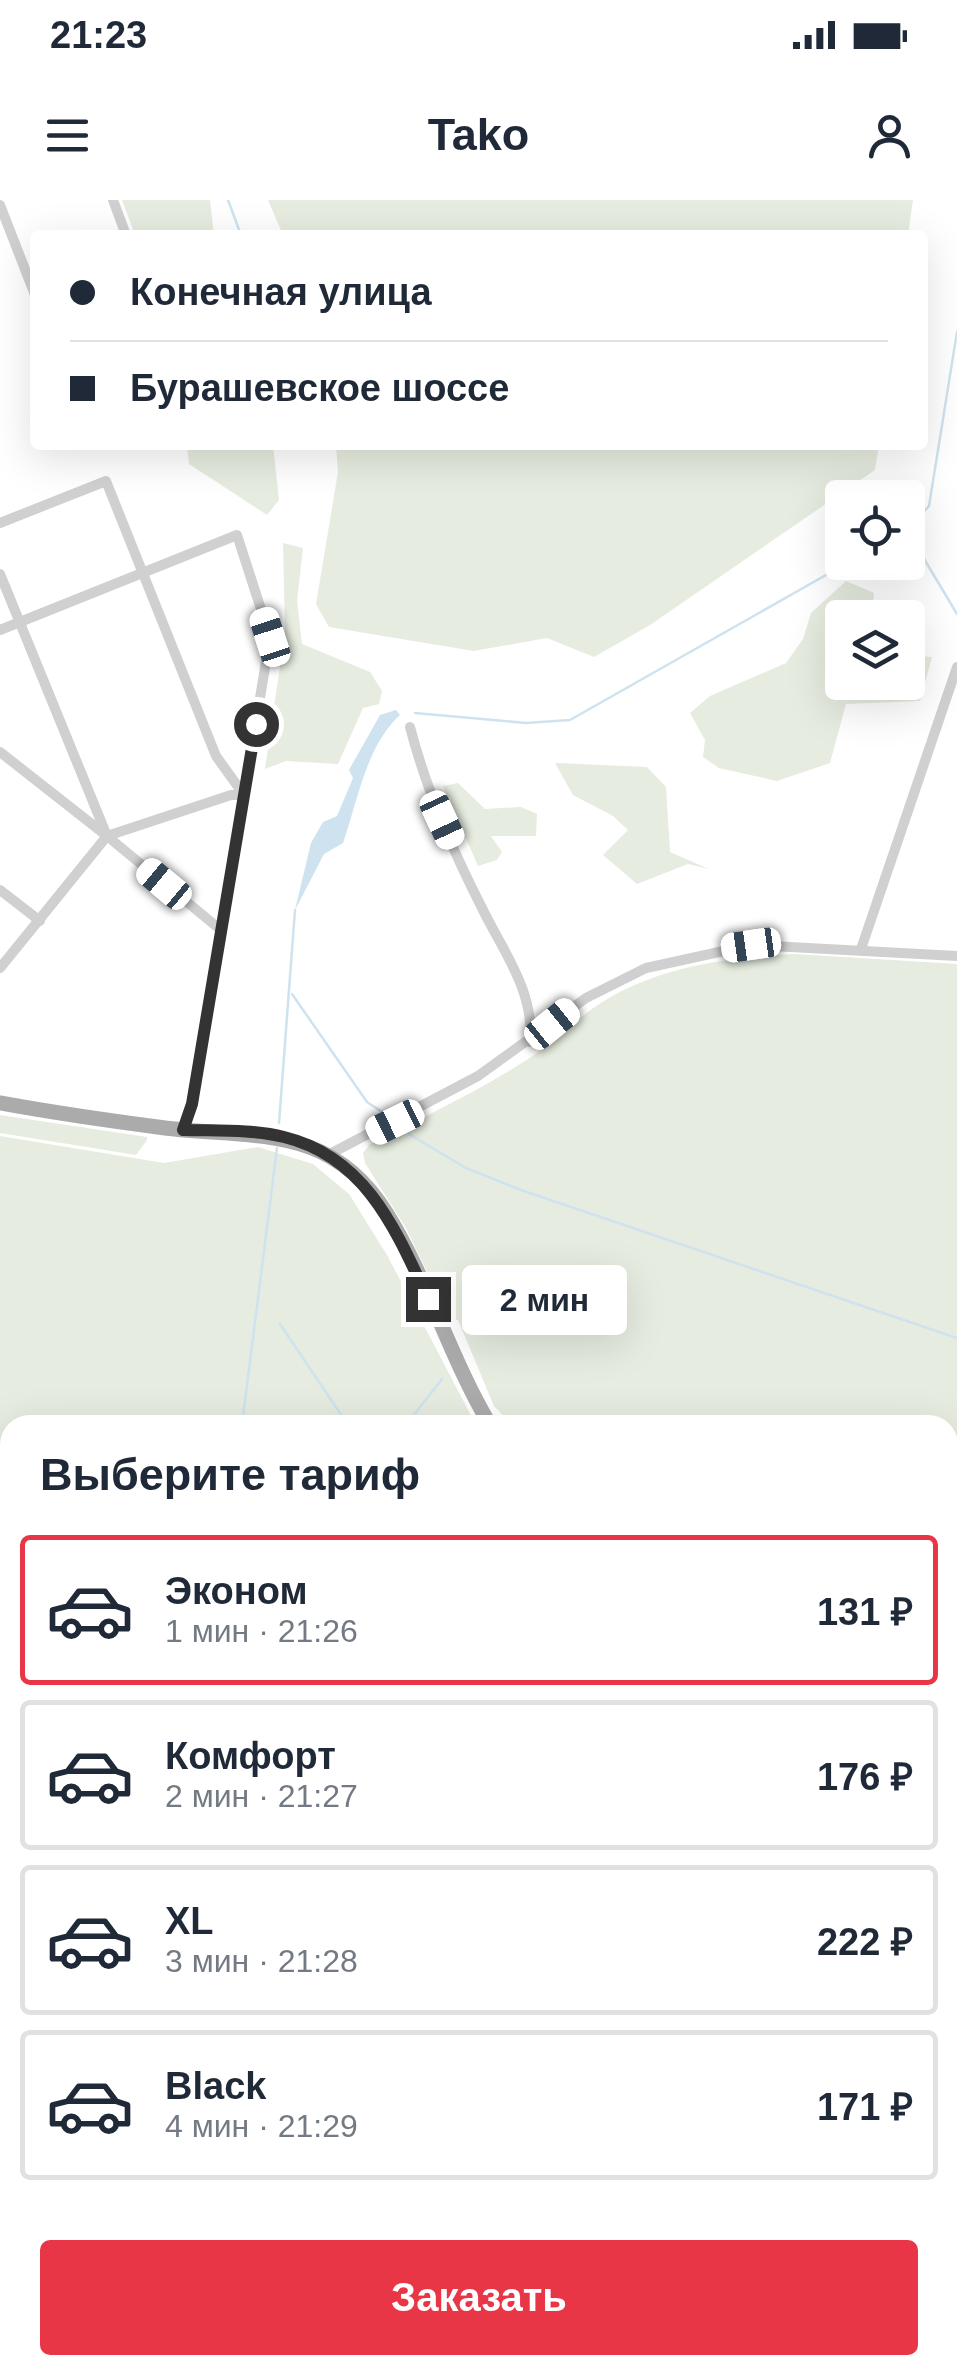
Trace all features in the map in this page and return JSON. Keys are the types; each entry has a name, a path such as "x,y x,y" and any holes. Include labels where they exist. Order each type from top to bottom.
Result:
{"main road":[{"path":"0,1103 183,1130 281,1136 328,1156 361,1181 387,1214 485,1415"}],"street":[{"path":"14,200 0,205 30,281"},
{"path":"113,200 124,230"},
{"path":"0,523 106,481 216,756 244,795"},
{"path":"0,630 238,535 270,637 192,1104 183,1130"},
{"path":"0,574 107,836"},
{"path":"861,949 957,668"},
{"path":"410,727 442,820 524,991 532,1019 530,1042"},
{"path":"0,752 222,931"},
{"path":"0,968 107,836 231,795 244,795"},
{"path":"0,890 40,921"},
{"path":"328,1156 428,1105 530,1042 598,990 678,958 751,945 957,956"}],"shaded area":[{"path":"122,200 210,200 213,230 133,230"},
{"path":"268,200 913,200 909,230 281,230"},
{"path":"188,450 274,450 279,500 267,515 189,464"},
{"path":"336,450 878,450 875,470 860,480 825,480 825,504 650,625 594,657 547,638 474,651 329,627 316,604 338,472"},
{"path":"283,543 303,548 297,601 302,644 370,672 382,691 379,704 363,708 338,764 286,761 265,769 285,632"},
{"path":"846,581 874,593 873,600 825,600"},
{"path":"825,600 825,700 920,701 846,704 830,763 777,781 719,768 703,757 705,740 690,713 710,696 786,663 803,639 811,613"},
{"path":"925,656 932,657 925,683"},
{"path":"555,763 647,767 666,787 670,852 709,869 688,864 637,884 603,855 628,830 613,816 573,795"},
{"path":"458,783 485,809 521,807 537,814 536,836 491,836 502,852 497,860 478,866 443,786"},
{"path":"795,954 957,964 957,1415 503,1415 494,1406 458,1320 449,1318 406,1228 365,1163 363,1153 369,1145 525,1061 594,1008 626,989 673,971"},
{"path":"0,1115 147,1140 136,1155 0,1133"},
{"path":"0,1136 164,1163 258,1147 313,1164 349,1194 387,1255 471,1415 0,1415"}],"water":[{"path":"396,710 400,715 371,758 343,843 324,854 295,910 311,843 323,822 337,816 353,778 349,770 380,715"}],"waterway":[{"path":"228,200 239,230"},
{"path":"925,510 929,506 957,332"},
{"path":"925,560 957,614"},
{"path":"415,713 526,723 570,720 825,576"},
{"path":"279,1123 295,910"},
{"path":"292,994 367,1102 385,1114"},
{"path":"409,1134 466,1168 521,1190 957,1338"},
{"path":"243,1415 277,1148"},
{"path":"280,1324 341,1415"},
{"path":"414,1415 442,1379"}],"route":[{"path":"256,724 192,1104 183,1130 281,1136 334,1159 361,1181 383,1208 428,1299"}]}
